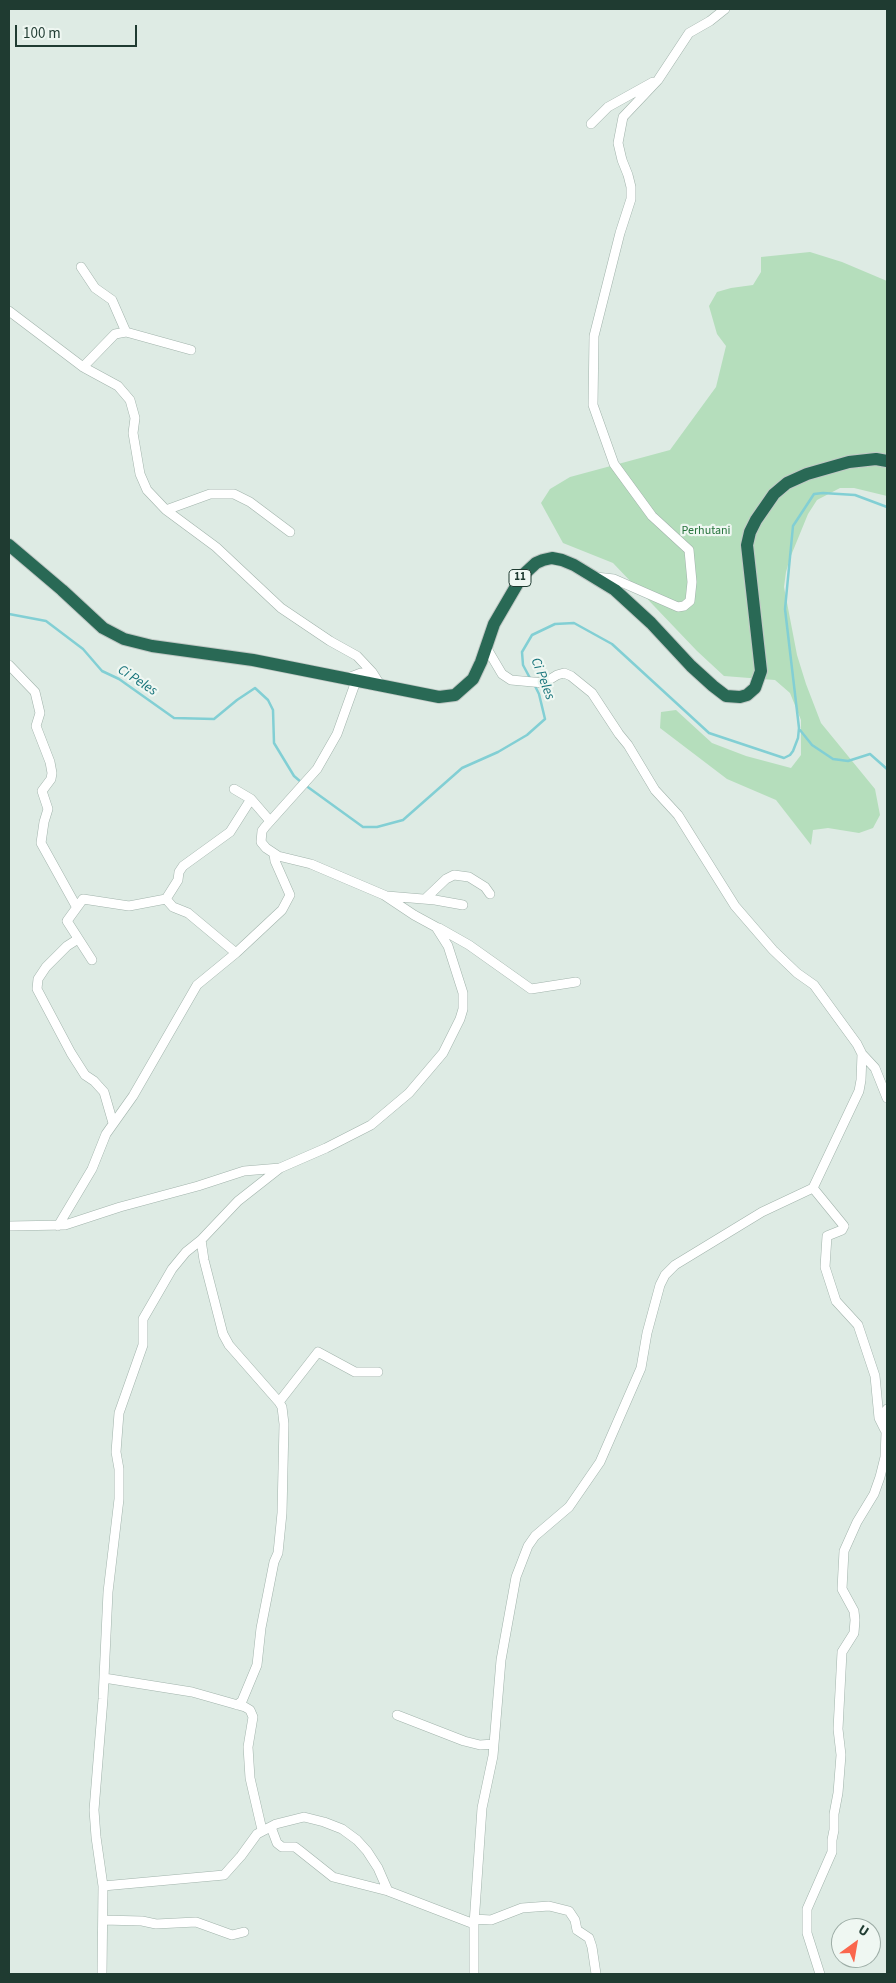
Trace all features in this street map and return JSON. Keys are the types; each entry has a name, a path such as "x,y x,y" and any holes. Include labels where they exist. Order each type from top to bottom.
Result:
{"highway":[{"name":"11","path":"9,545 62,590 95,622 113,634 124,638 152,646 253,660 439,697 455,695 478,671 494,624 522,576 536,563 552,558 562,560 596,577 633,606 652,623 691,666 726,696 733,698 747,696 755,688 761,671 747,545 750,532 756,520 774,494 787,483 814,472 849,462 887,461"}],"street":[{"path":"596,577 614,579 678,607 684,606 690,601 692,582 688,550 652,516 614,464 593,405 594,336 620,233 631,199 631,187 618,143 621,125 626,113 658,80 689,33 710,21 725,9"},
{"path":"590,124 608,107 658,80"},
{"path":"81,267 95,288 112,300 126,332"},
{"path":"9,311 83,367 118,386 130,400 135,418 133,433 140,474 147,490 166,510 216,547 281,608 308,628 357,656 372,672 381,686"},
{"path":"83,367 115,334 126,332 191,350"},
{"path":"166,510 210,494 234,494 250,502 290,532"},
{"path":"486,647 502,674 511,680 544,683 564,673 571,676 592,693 628,745 655,790 678,815 735,906 773,950 796,973 814,985 857,1044 862,1054 875,1068 887,1098"},
{"path":"9,665 35,692 40,713 36,726 50,762 52,774 51,780 42,788 48,808 41,843 76,906"},
{"path":"372,672 361,673 351,680 337,734 317,769 262,831 261,842 274,854 311,864 384,896 469,945 531,989 576,982"},
{"path":"234,789 251,799 270,821"},
{"path":"92,960 67,921 83,898 129,906 166,899 178,880 180,869 230,832 251,799"},
{"path":"58,1226 88,1176 97,1158 102,1140 133,1096 197,985 236,953 282,910 290,894 275,861 274,854"},
{"path":"424,899 446,879 454,875 469,877 485,887 490,894"},
{"path":"384,896 424,899 463,905"},
{"path":"166,899 173,907 188,913 236,953"},
{"path":"102,1974 103,1886 94,1810 104,1678 108,1592 118,1499 119,1469 116,1452 119,1413 143,1345 143,1319 178,1260 202,1240 238,1201 280,1168 326,1148 371,1125 409,1093 443,1053 460,1019 463,1009 463,993 448,946 436,927"},
{"path":"78,939 67,946 46,967 38,979 37,989 71,1053 85,1075 94,1081 104,1092 114,1123"},
{"path":"474,1974 474,1921 482,1808 494,1744 501,1660 516,1577 528,1546 535,1536 569,1507 600,1462 640,1368 660,1285 665,1275 675,1265 762,1212 813,1188 858,1091 861,1080 862,1054"},
{"path":"9,1226 58,1226 244,1171 280,1168"},
{"path":"813,1188 844,1226 842,1230 827,1236 825,1267 836,1302 858,1325 875,1376 879,1418 886,1430"},
{"path":"202,1240 206,1268 223,1334 229,1345 279,1402 282,1407 284,1424 282,1513 278,1553 274,1562 261,1628 257,1665 242,1701 237,1705"},
{"path":"279,1402 318,1352 355,1372 378,1372"},
{"path":"820,1974 807,1933 807,1909 832,1852 834,1814 841,1755 838,1729 842,1652 854,1633 855,1620 854,1611 842,1589 844,1551 857,1522 874,1494 880,1477 885,1457 887,1409"},
{"path":"104,1678 192,1692 245,1707 252,1714 248,1747 250,1778 266,1829 282,1847 295,1847 333,1877 388,1891 474,1921 491,1920 522,1908 548,1906 569,1910 575,1920 577,1930 588,1938 592,1948 596,1974"},
{"path":"397,1715 464,1742 480,1745 494,1744"},
{"path":"103,1886 224,1875 257,1834 266,1829 304,1818 324,1822 342,1829 367,1851 378,1868 388,1891"},
{"path":"103,1920 142,1921 156,1924 196,1922 232,1935 244,1932"}],"green space":[{"name":"Perhutani","path":"810,252 842,262 887,281 887,496 854,488 840,488 817,500 808,514 790,558 784,587 797,655 821,723 875,789 880,815 873,828 859,833 828,828 813,830 811,845 776,800 727,779 660,728 661,712 676,710 712,743 746,756 791,768 801,755 801,720 790,693 775,680 724,676 697,651 613,563 563,543 541,503 550,489 570,477 670,450 716,387 726,346 717,334 709,306 717,292 753,285 761,272 761,257"}],"waterway":[{"name":"Ci Peles","path":"531,680 523,665 522,652 532,635 555,624 574,623 612,644 709,733 784,758 793,751 798,738 799,728 785,609 793,526 814,494 855,495 887,507"},
{"name":"Ci Peles","path":"9,614 46,621 83,649 102,671 119,679 174,718 214,719 255,688 268,700 273,710 274,743 294,776 301,782"},
{"name":"Ci Peles","path":"305,785 363,827 377,827 403,820 462,768 498,752 527,735 545,719 539,694 534,684"},
{"path":"800,730 812,745 833,759 848,761 870,754 887,769"}]}
